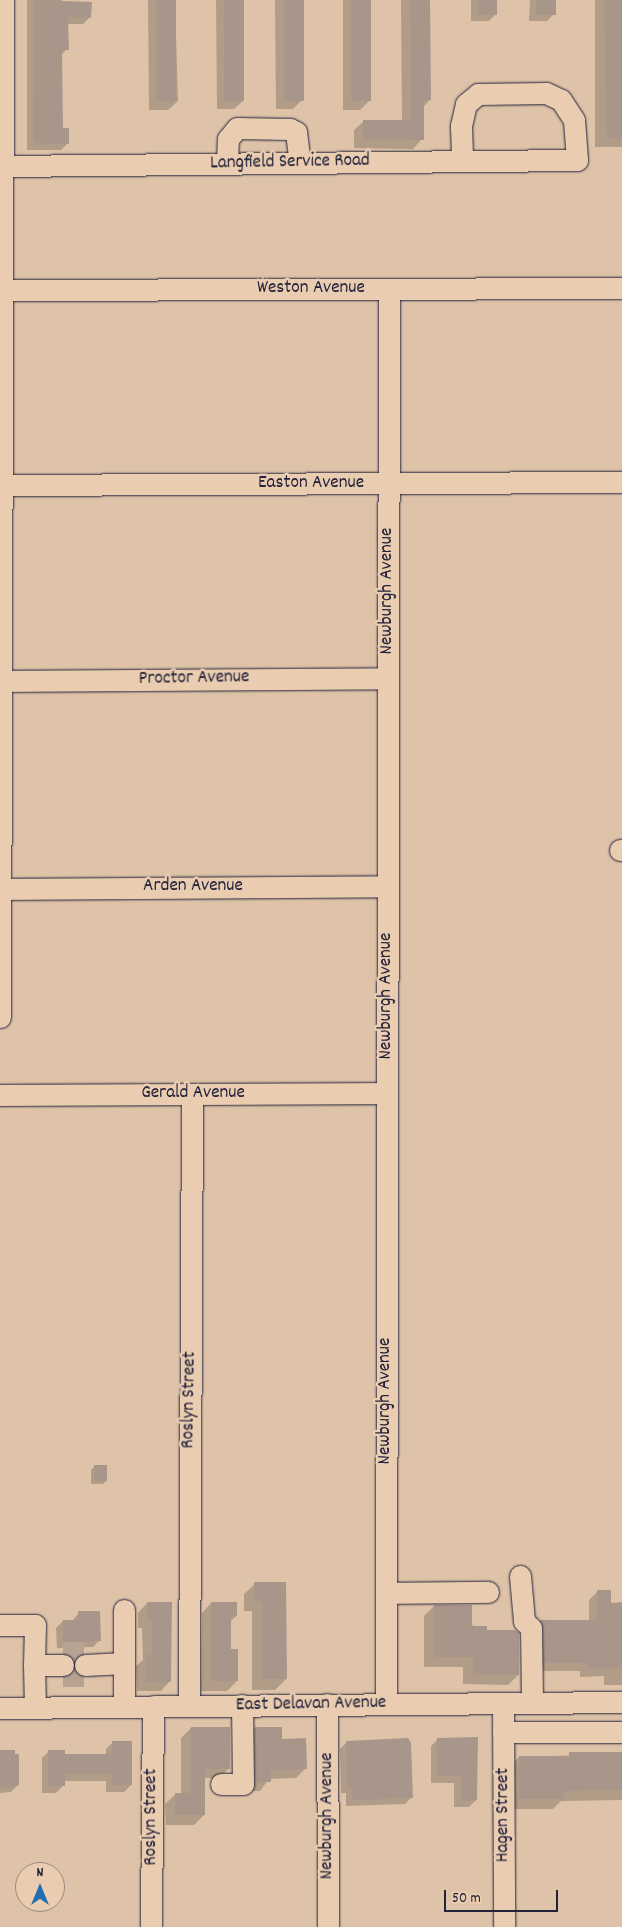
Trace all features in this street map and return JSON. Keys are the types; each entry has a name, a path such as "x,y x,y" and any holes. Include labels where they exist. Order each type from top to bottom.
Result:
{"street":[{"path":"0,1017 3,0"},
{"name":"Langfield Service Road","path":"3,166 577,160 574,120 561,100 546,93 478,94 466,104 461,126 462,161"},
{"path":"227,164 228,139 237,128 290,129 296,132 300,163"},
{"name":"Weston Avenue","path":"2,290 622,288"},
{"name":"Newburgh Avenue","path":"386,1704 389,289"},
{"name":"Easton Avenue","path":"1,485 622,482"},
{"name":"Proctor Avenue","path":"1,682 388,678"},
{"name":"Arden Avenue","path":"0,889 387,886"},
{"name":"Gerald Avenue","path":"0,1095 386,1093"},
{"name":"Roslyn Street","path":"189,1706 192,1094"},
{"path":"520,1576 524,1621 531,1628 532,1703"},
{"path":"386,1593 488,1592"},
{"path":"124,1610 96,1664 124,1707"},
{"path":"0,1625 35,1625 54,1664 35,1708"},
{"name":"East Delavan Avenue","path":"0,1708 622,1702"},
{"name":"Hagen Street","path":"503,1703 504,1927"},
{"path":"553,1703 553,1732"},
{"name":"Newburgh Avenue","path":"327,1704 328,1927"},
{"path":"221,1784 242,1784 242,1705"},
{"name":"Roslyn Street","path":"152,1927 153,1706"},
{"path":"503,1732 622,1732"}],"building":[{"path":"34,0 92,2 91,18 68,17 69,50 62,50 63,128 69,128 69,144 33,143"},
{"path":"156,0 176,0 176,101 156,101"},
{"path":"224,0 244,0 244,101 224,101"},
{"path":"284,0 304,0 304,101 284,101"},
{"path":"351,0 371,0 371,101 351,101"},
{"path":"410,0 430,0 431,100 424,100 424,140 363,139 363,120 411,120"},
{"path":"478,0 497,0 497,15 478,15"},
{"path":"536,0 556,0 556,15 536,15"},
{"path":"604,0 622,0 622,139 607,138"},
{"path":"94,1465 107,1465 107,1481 94,1481"},
{"path":"254,1582 286,1582 287,1679 262,1679 262,1601 254,1601"},
{"path":"597,1590 611,1590 611,1603 622,1602 622,1668 588,1669 588,1663 544,1663 544,1628 540,1620 597,1620"},
{"path":"147,1602 172,1602 171,1682 146,1682 146,1655 152,1655 152,1619 147,1619"},
{"path":"211,1602 237,1602 237,1616 231,1616 231,1649 238,1649 238,1681 211,1681"},
{"path":"434,1605 472,1605 472,1626 487,1626 487,1630 515,1630 519,1633 519,1675 473,1675 473,1657 434,1657"},
{"path":"78,1611 100,1611 101,1641 63,1642 63,1620 78,1620"},
{"path":"191,1727 230,1727 230,1769 205,1769 205,1815 175,1815 175,1793 191,1793"},
{"path":"255,1727 282,1727 282,1739 306,1738 307,1769 271,1770 271,1782 255,1782"},
{"path":"478,1737 477,1800 461,1801 461,1776 437,1776 437,1738"},
{"path":"408,1738 411,1743 413,1798 352,1800 352,1787 347,1787 346,1741"},
{"path":"112,1741 132,1741 132,1785 112,1785 112,1774 65,1774 65,1786 48,1786 48,1750 65,1750 65,1754 112,1754"},
{"path":"0,1750 15,1750 15,1754 19,1754 19,1785 0,1788"},
{"path":"569,1752 622,1752 622,1790 564,1791 564,1799 519,1799 519,1756 569,1756"}],"tunnel":[{"path":"63,1652 85,1652"},
{"path":"63,1676 85,1676"}]}
